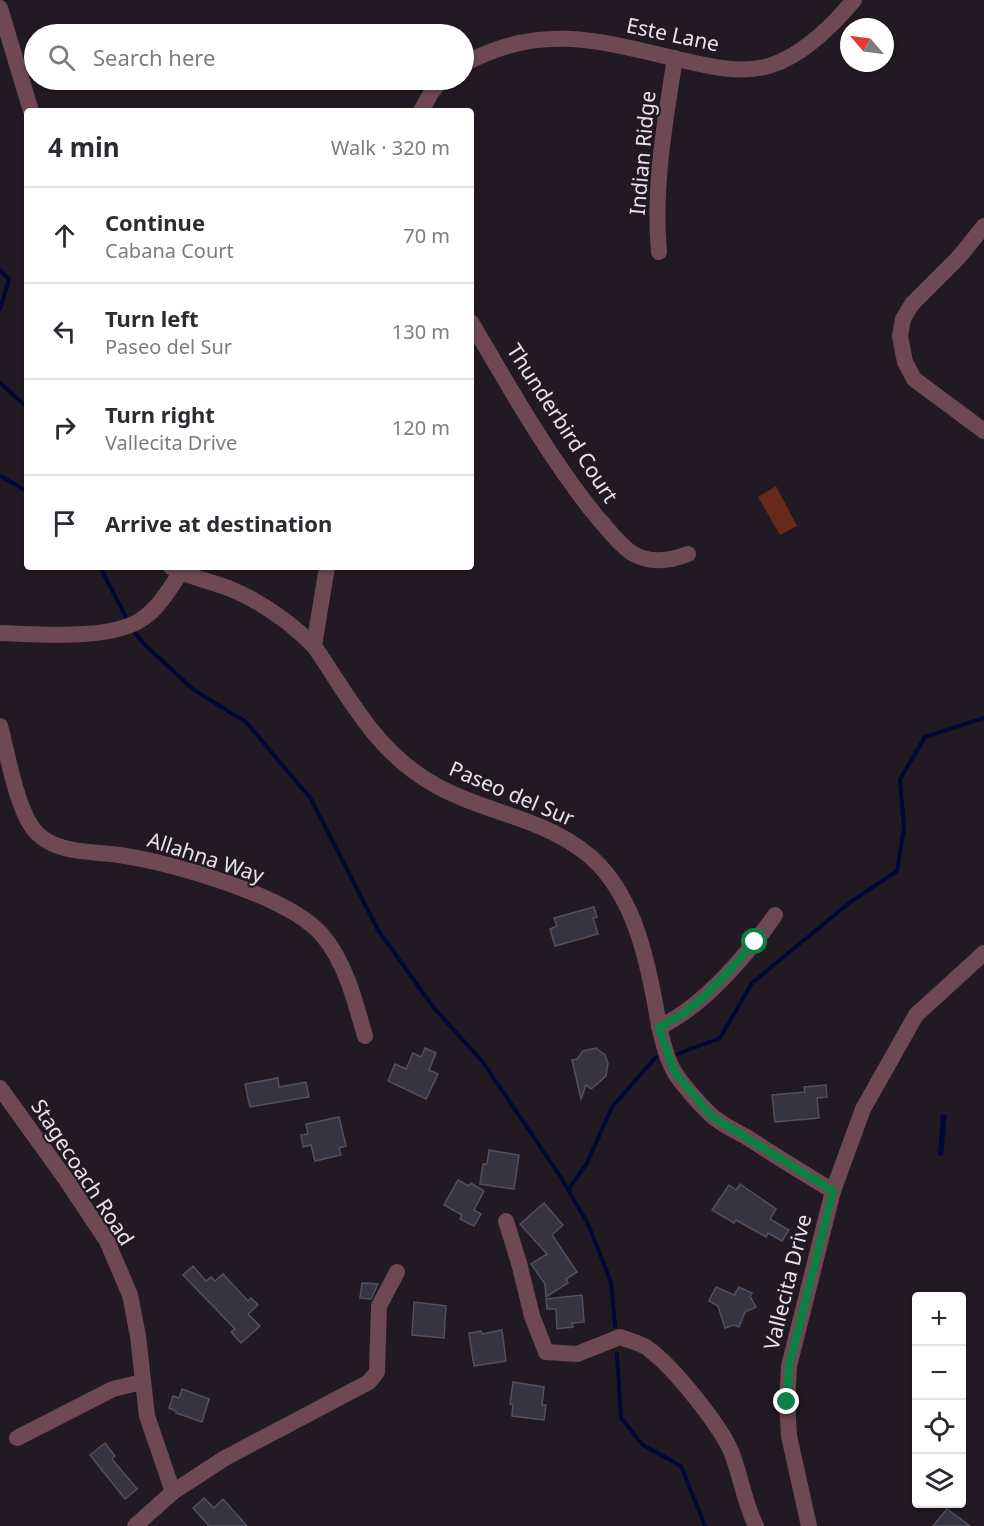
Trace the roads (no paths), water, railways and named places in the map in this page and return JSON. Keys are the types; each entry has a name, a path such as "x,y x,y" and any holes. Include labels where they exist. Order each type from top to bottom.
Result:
{"street":[{"name":"Este Lane","path":"474,60 504,46 550,38 598,41 730,69 748,69 784,60 832,24 854,0"},
{"path":"0,8 24,88"},
{"name":"Indian Ridge","path":"659,252 658,221 662,150 675,58"},
{"path":"25,90 30,108"},
{"path":"423,108 433,90"},
{"path":"984,226 959,256 912,304 903,319 900,336 905,362 914,379 984,431"},
{"name":"Thunderbird Court","path":"474,327 552,456 616,540 631,553 652,560 665,560 688,554"},
{"path":"0,633 68,634 130,626 154,609 176,570"},
{"name":"Paseo del Sur","path":"176,570 250,598 288,623 314,646 377,739 407,767 445,790 532,823 582,849 601,867 619,890 632,917 646,963 659,1027 674,1071 711,1116 833,1191"},
{"path":"314,646 327,570"},
{"name":"Allahna Way","path":"0,726 23,812 39,835 65,848 143,858 176,866 255,895 305,919 323,936 338,961 352,989 365,1036"},
{"path":"659,1027 676,1018 704,996 755,942 776,915"},
{"name":"Vallecita Drive","path":"809,1526 789,1436 787,1402 789,1366 833,1191 863,1109 916,1015 984,952"},
{"name":"Stagecoach Road","path":"0,1088 107,1241 130,1295 137,1329 145,1406 173,1492"},
{"path":"506,1221 532,1316 546,1352 577,1354 620,1337 649,1348 678,1377 711,1419 730,1450 756,1526"},
{"path":"135,1526 173,1492 225,1458 369,1382 377,1372 379,1306 397,1272"},
{"path":"17,1438 113,1389 142,1382"}],"waterway":[{"path":"0,270 9,279 0,309"},
{"path":"0,383 24,404"},
{"path":"0,476 24,489"},
{"path":"102,570 128,621"},
{"path":"133,630 144,644 194,690 246,722 311,799 378,930 434,1008 482,1061 560,1176 588,1224 611,1282 615,1326"},
{"path":"675,1055 720,1038 752,983 849,903 897,871 904,828 900,779 925,737 984,718"},
{"path":"568,1190 587,1163 612,1107 656,1057"},
{"path":"617,1354 621,1418 643,1445 681,1466 705,1526"}]}
